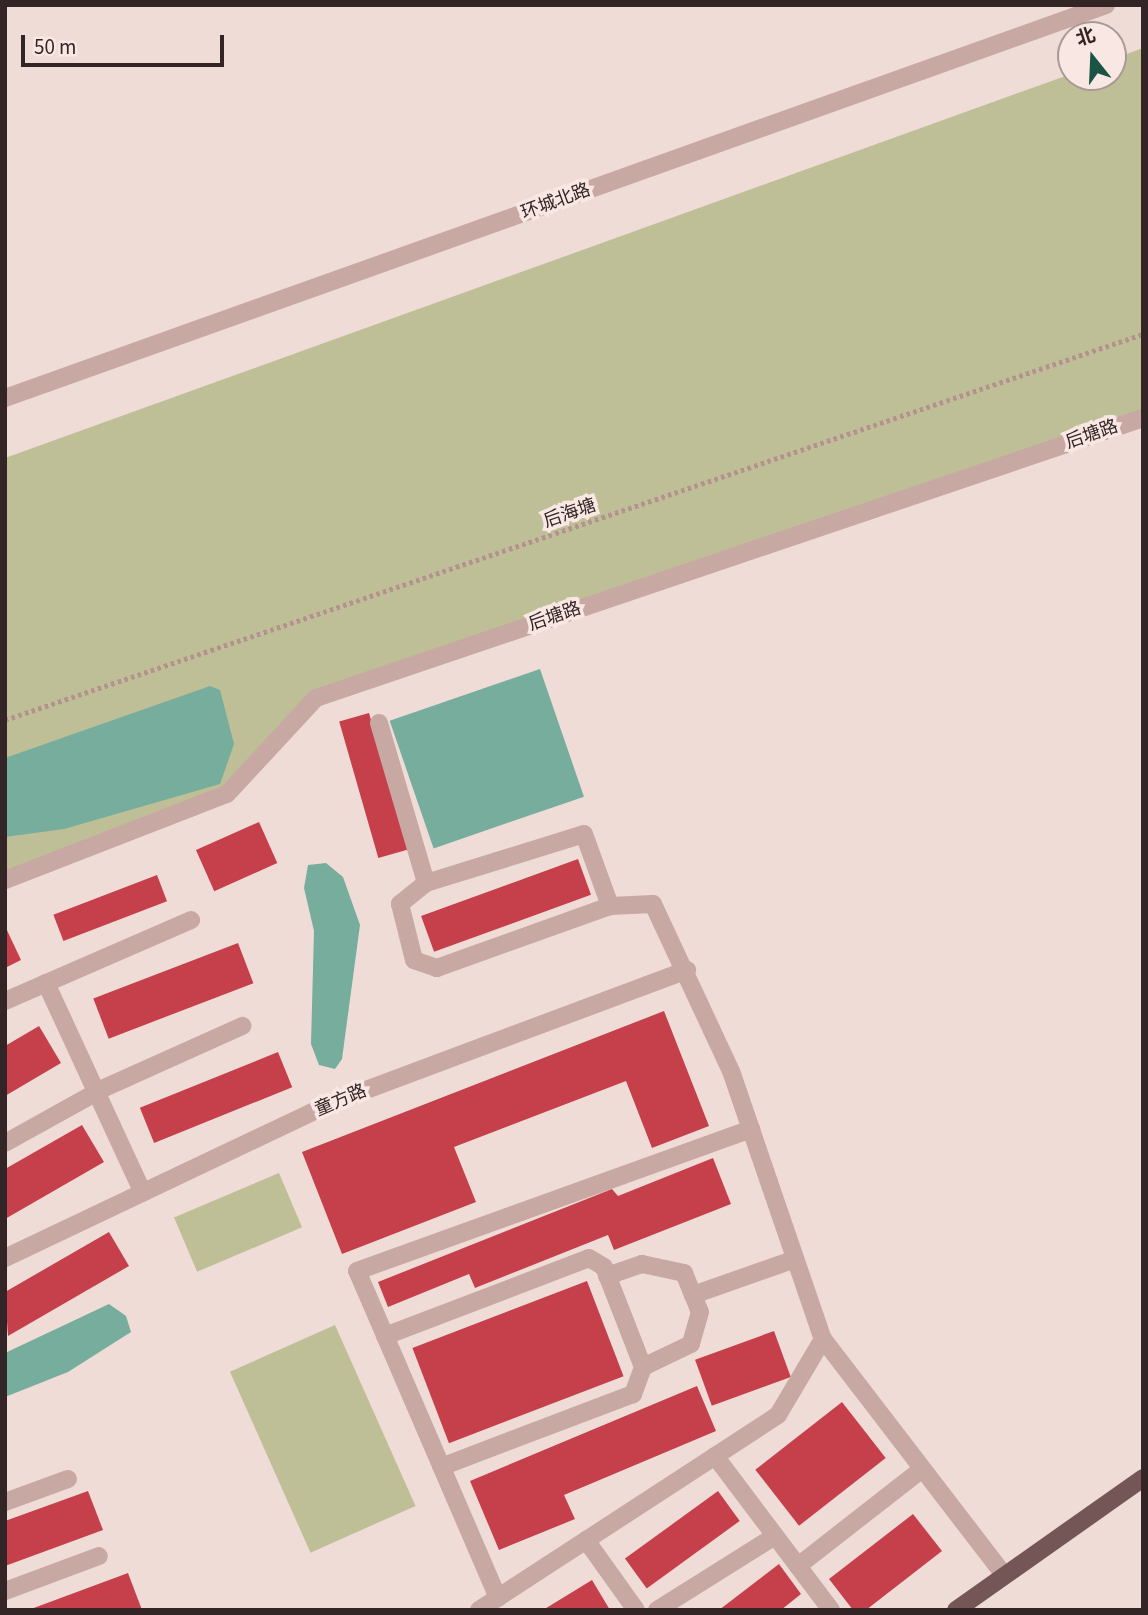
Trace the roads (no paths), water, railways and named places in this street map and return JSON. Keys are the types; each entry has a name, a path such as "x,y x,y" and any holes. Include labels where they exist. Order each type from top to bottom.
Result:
{"main road":[{"path":"956,1610 1143,1478"}],"street":[{"name":"环城北路","path":"5,398 1094,7"},
{"name":"后塘路","path":"5,880 227,794 316,698 1143,418"},
{"path":"379,723 426,883"},
{"path":"610,906 584,834 426,883 400,904 415,960 437,968 610,906 653,904 687,970 751,1129 822,1339 1004,1576"},
{"path":"5,1001 191,920"},
{"name":"童方路","path":"5,1258 334,1102 687,970"},
{"path":"46,983 143,1193"},
{"path":"5,1143 96,1092 242,1026"},
{"path":"498,1598 357,1271 751,1129"},
{"path":"385,1336 589,1258 604,1267 643,1367 633,1394 441,1467"},
{"path":"693,1295 795,1259"},
{"path":"607,1276 642,1264 684,1273 700,1312 691,1344 643,1367"},
{"path":"479,1610 779,1415 822,1339"},
{"path":"715,1456 831,1610"},
{"path":"798,1566 922,1469"},
{"path":"5,1502 68,1479"},
{"path":"657,1610 775,1536"},
{"path":"586,1540 636,1610"},
{"path":"5,1591 99,1556"}],"water":[{"path":"540,669 584,797 434,848 390,721"},
{"path":"210,686 220,690 234,744 220,784 64,829 5,837 5,758"},
{"path":"326,863 343,877 360,925 342,1059 335,1069 319,1065 311,1044 314,931 304,888 308,865"},
{"path":"109,1304 126,1316 131,1332 68,1372 5,1397 5,1353"}]}
